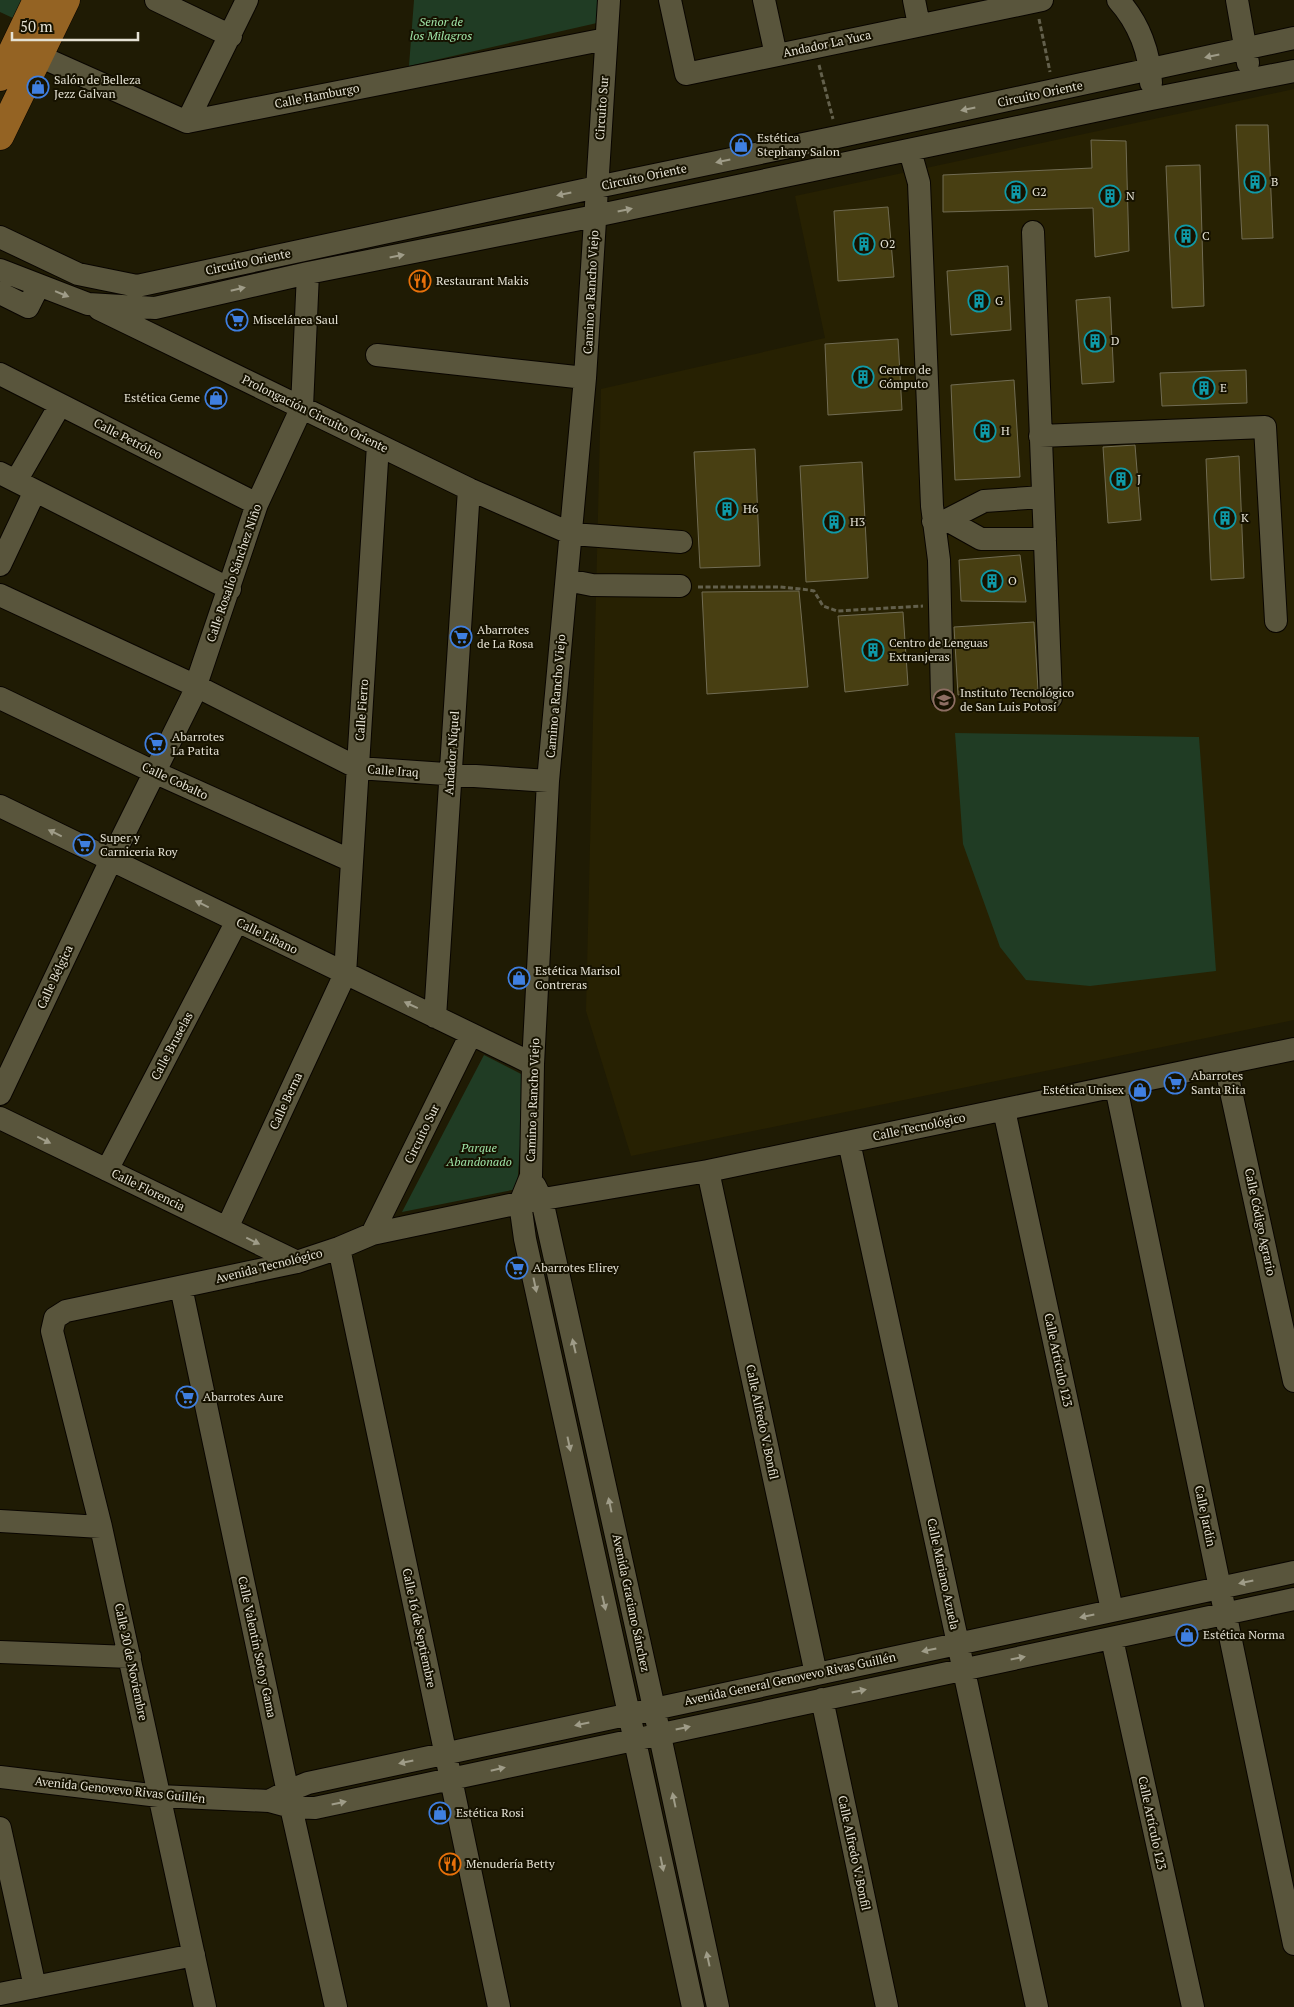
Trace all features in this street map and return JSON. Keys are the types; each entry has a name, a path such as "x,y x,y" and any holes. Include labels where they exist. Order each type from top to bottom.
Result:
{"main road":[{"path":"0,77 36,0"},
{"path":"0,136 66,0"}],"street":[{"path":"156,0 231,36"},
{"path":"39,56 187,122 231,36 247,0"},
{"name":"Circuito Sur","path":"595,216 609,0"},
{"name":"Andador La Yuca","path":"670,0 686,74 1039,1"},
{"path":"764,0 776,55"},
{"path":"914,0 919,25"},
{"path":"1118,0 1141,34 1150,70 1151,99"},
{"path":"1237,0 1252,80"},
{"name":"Circuito Oriente","path":"0,237 78,274 137,286 1054,91 1294,38"},
{"name":"Calle Hamburgo","path":"187,122 606,39"},
{"name":"Circuito Oriente","path":"0,270 88,304 155,308 308,273 595,216 1151,99 1294,71"},
{"path":"910,151 919,183 940,520 938,560 942,697"},
{"name":"Camino a Rancho Viejo","path":"520,1203 531,1176 534,1064 548,781 585,378 595,216"},
{"path":"1033,232 1051,698"},
{"path":"201,272 206,296"},
{"name":"Calle Rosalío Sánchez Niño","path":"111,860 196,686 257,504 302,407 308,273"},
{"path":"78,274 88,304"},
{"path":"0,293 28,307 39,285"},
{"name":"Prolongación Circuito Oriente","path":"88,304 468,489 572,534 681,542"},
{"path":"377,355 585,378"},
{"name":"Calle Petróleo","path":"0,374 257,504"},
{"path":"0,565 17,482 60,404"},
{"path":"1040,436 1265,427 1276,621"},
{"name":"Calle Fierro","path":"345,974 378,445"},
{"path":"17,482 230,589"},
{"name":"Andador Níquel","path":"435,1017 468,489"},
{"path":"940,520 984,501 1043,497"},
{"path":"940,520 981,539 1045,539"},
{"path":"567,580 592,585 680,586"},
{"name":"Calle Iraq","path":"0,595 196,686 358,768 548,781"},
{"name":"Calle Cobalto","path":"0,698 154,772 352,861"},
{"name":"Calle Libano","path":"0,806 534,1064"},
{"name":"Calle Bélgica","path":"0,1094 111,860"},
{"name":"Calle Bruselas","path":"107,1170 237,921"},
{"name":"Calle Berna","path":"227,1228 345,974"},
{"name":"Circuito Sur","path":"372,1234 471,1034"},
{"name":"Calle Tecnológico","path":"542,1200 708,1171 1116,1087 1294,1048"},
{"name":"Calle Código Agrario","path":"1225,1064 1294,1381"},
{"name":"Calle Jardín","path":"1116,1087 1294,1944"},
{"name":"Calle Artículo 123","path":"1004,1110 1112,1610"},
{"name":"Calle Florencia","path":"0,1118 296,1262"},
{"name":"Calle Mariano Azuela","path":"850,1142 1037,2007"},
{"name":"Calle Alfredo V. Bonfil","path":"708,1171 816,1674"},
{"name":"Camino a Rancho Viejo","path":"531,1176 542,1200"},
{"name":"Avenida Tecnológico","path":"55,1318 66,1311 296,1262 339,1248 372,1234 542,1200"},
{"name":"Avenida Graciano Sánchez","path":"542,1200 660,1733 718,2007"},
{"name":"Avenida Graciano Sánchez","path":"520,1203 525,1239 574,1470 630,1714 693,2007"},
{"name":"Calle 16 de Septiembre","path":"339,1248 499,2007"},
{"name":"Calle Valentín Soto y Gama","path":"181,1287 283,1800 336,2007"},
{"name":"Calle 20 de Noviembre","path":"55,1318 52,1331 101,1527 205,2007"},
{"path":"574,1470 600,1463"},
{"path":"0,1521 101,1527"},
{"name":"Avenida General Genovevo Rivas Guillén","path":"283,1800 308,1783 1294,1572"},
{"path":"283,1800 315,1808 451,1780 635,1738 1112,1639 1294,1598"},
{"name":"Calle Artículo 123","path":"1112,1639 1192,2007"},
{"path":"0,1652 130,1657"},
{"name":"Calle Alfredo V. Bonfil","path":"822,1699 887,2007"},
{"name":"Avenida Genovevo Rivas Guillén","path":"0,1778 159,1796 283,1800"},
{"path":"0,1828 34,1987"},
{"path":"0,1994 194,1955"}],"path":[{"path":"1039,1 1054,91"},
{"path":"814,47 837,137"},
{"path":"680,586 780,587 809,590 814,591 823,606 837,610 940,605"}],"shaded area":[{"name":"Instituto Tecnológico de San Luis Potosí","path":"1294,89 1294,1020 631,1156 586,1011 601,389 825,338 795,196"}],"green space":[{"path":"0,0 24,0 15,19 0,12"},
{"name":"Señor de los Milagros","path":"414,0 598,0 597,23 409,66"},
{"path":"955,733 1199,737 1216,971 1090,986 1026,980 1000,947 963,844"},
{"name":"Parque Abandonado","path":"484,1055 525,1076 517,1189 402,1212"}],"building":[{"name":"B","path":"1236,125 1268,125 1273,238 1242,239"},
{"path":"1091,140 1126,141 1129,251 1095,257 1093,208 943,212 943,175 1092,168"},
{"name":"C","path":"1200,165 1204,306 1172,308 1166,166"},
{"name":"O2","path":"888,207 894,277 838,281 834,211"},
{"name":"G","path":"1008,266 1011,330 951,335 947,271"},
{"name":"D","path":"1110,297 1114,382 1082,384 1076,300"},
{"name":"Centro de Cómputo","path":"898,339 902,410 828,415 825,344"},
{"name":"E","path":"1246,370 1247,403 1162,406 1160,373"},
{"name":"H","path":"1014,380 1020,477 955,480 951,385"},
{"name":"J","path":"1135,445 1141,520 1108,523 1103,447"},
{"name":"H6","path":"755,449 760,566 700,568 694,452"},
{"name":"K","path":"1239,456 1244,578 1211,580 1206,459"},
{"name":"H3","path":"862,462 868,578 806,582 800,466"},
{"name":"O","path":"1020,555 1026,602 961,601 959,560"},
{"path":"799,591 808,687 707,694 702,592"},
{"name":"Centro de Lenguas Extranjeras","path":"903,612 908,685 845,692 838,616"},
{"path":"1034,622 1038,690 958,695 954,627"}],"place":[{"name":"Salón de Belleza Jezz Galvan","path":"38,87"},
{"name":"Estética Stephany Salon","path":"741,145"},
{"name":"B","path":"1255,182"},
{"name":"G2","path":"1016,192"},
{"name":"N","path":"1110,196"},
{"name":"C","path":"1186,236"},
{"name":"O2","path":"864,244"},
{"name":"Restaurant Makis","path":"420,281"},
{"name":"G","path":"979,301"},
{"name":"Miscelánea Saul","path":"237,320"},
{"name":"D","path":"1095,341"},
{"name":"Centro de Cómputo","path":"863,377"},
{"name":"E","path":"1204,388"},
{"name":"Estética Geme","path":"216,398"},
{"name":"H","path":"985,431"},
{"name":"J","path":"1121,479"},
{"name":"H6","path":"727,509"},
{"name":"K","path":"1225,518"},
{"name":"H3","path":"834,522"},
{"name":"O","path":"992,581"},
{"name":"Abarrotes de La Rosa","path":"461,637"},
{"name":"Centro de Lenguas Extranjeras","path":"873,650"},
{"name":"Instituto Tecnológico de San Luis Potosí","path":"944,700"},
{"name":"Abarrotes La Patita","path":"156,744"},
{"name":"Super y Carniceria Roy","path":"84,845"},
{"name":"Estética Marisol Contreras","path":"519,978"},
{"name":"Abarrotes Santa Rita","path":"1175,1083"},
{"name":"Estética Unisex","path":"1140,1090"},
{"name":"Abarrotes Elirey","path":"517,1268"},
{"name":"Abarrotes Aure","path":"187,1397"},
{"name":"Estética Norma","path":"1187,1635"},
{"name":"Estética Rosi","path":"440,1813"},
{"name":"Menudería Betty","path":"450,1864"}]}
